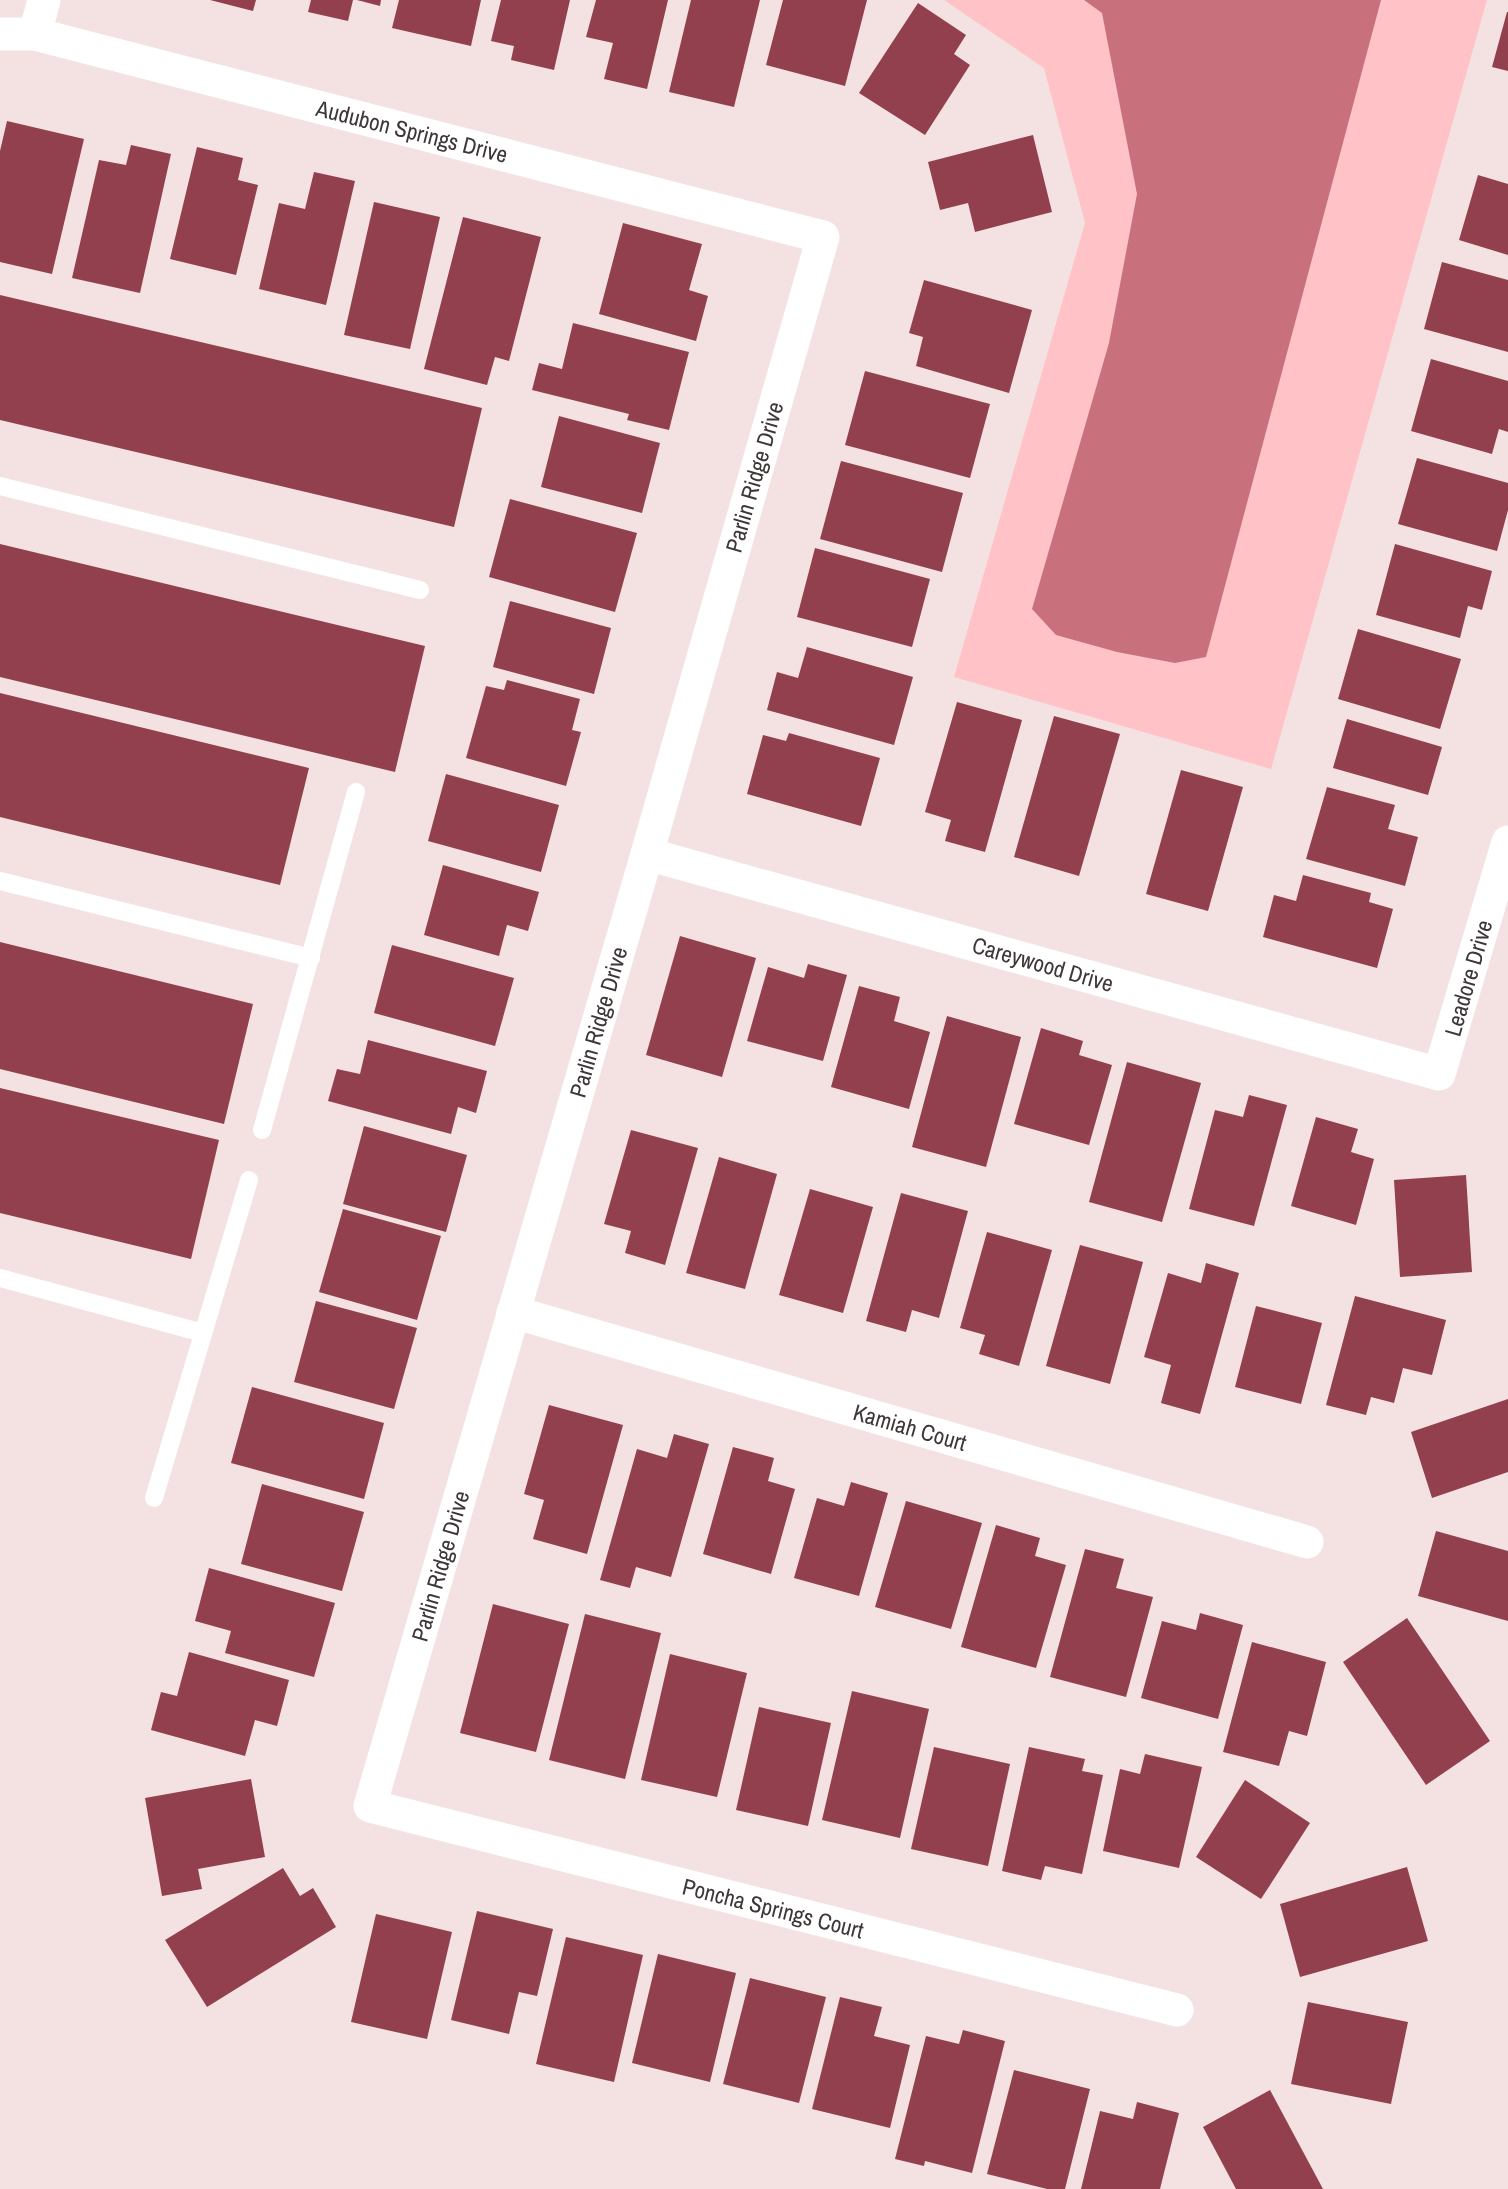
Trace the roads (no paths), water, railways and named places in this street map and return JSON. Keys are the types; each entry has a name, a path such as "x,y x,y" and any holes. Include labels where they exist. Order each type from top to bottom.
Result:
{"street":[{"path":"34,34 44,0"},
{"name":"Audubon Springs Drive","path":"0,34 34,34 822,237"},
{"name":"Parlin Ridge Drive","path":"370,1806 647,854 822,237"},
{"name":"Leadore Drive","path":"1439,1074 1508,842"},
{"name":"Careywood Drive","path":"647,854 1439,1074"},
{"name":"Kamiah Court","path":"513,1312 1307,1542"},
{"name":"Poncha Springs Court","path":"370,1806 1177,2010"}],"lane":[{"path":"0,486 420,590"},
{"path":"262,1130 356,792"},
{"path":"0,881 311,958"},
{"path":"155,1498 248,1180"},
{"path":"0,1279 203,1333"}]}
